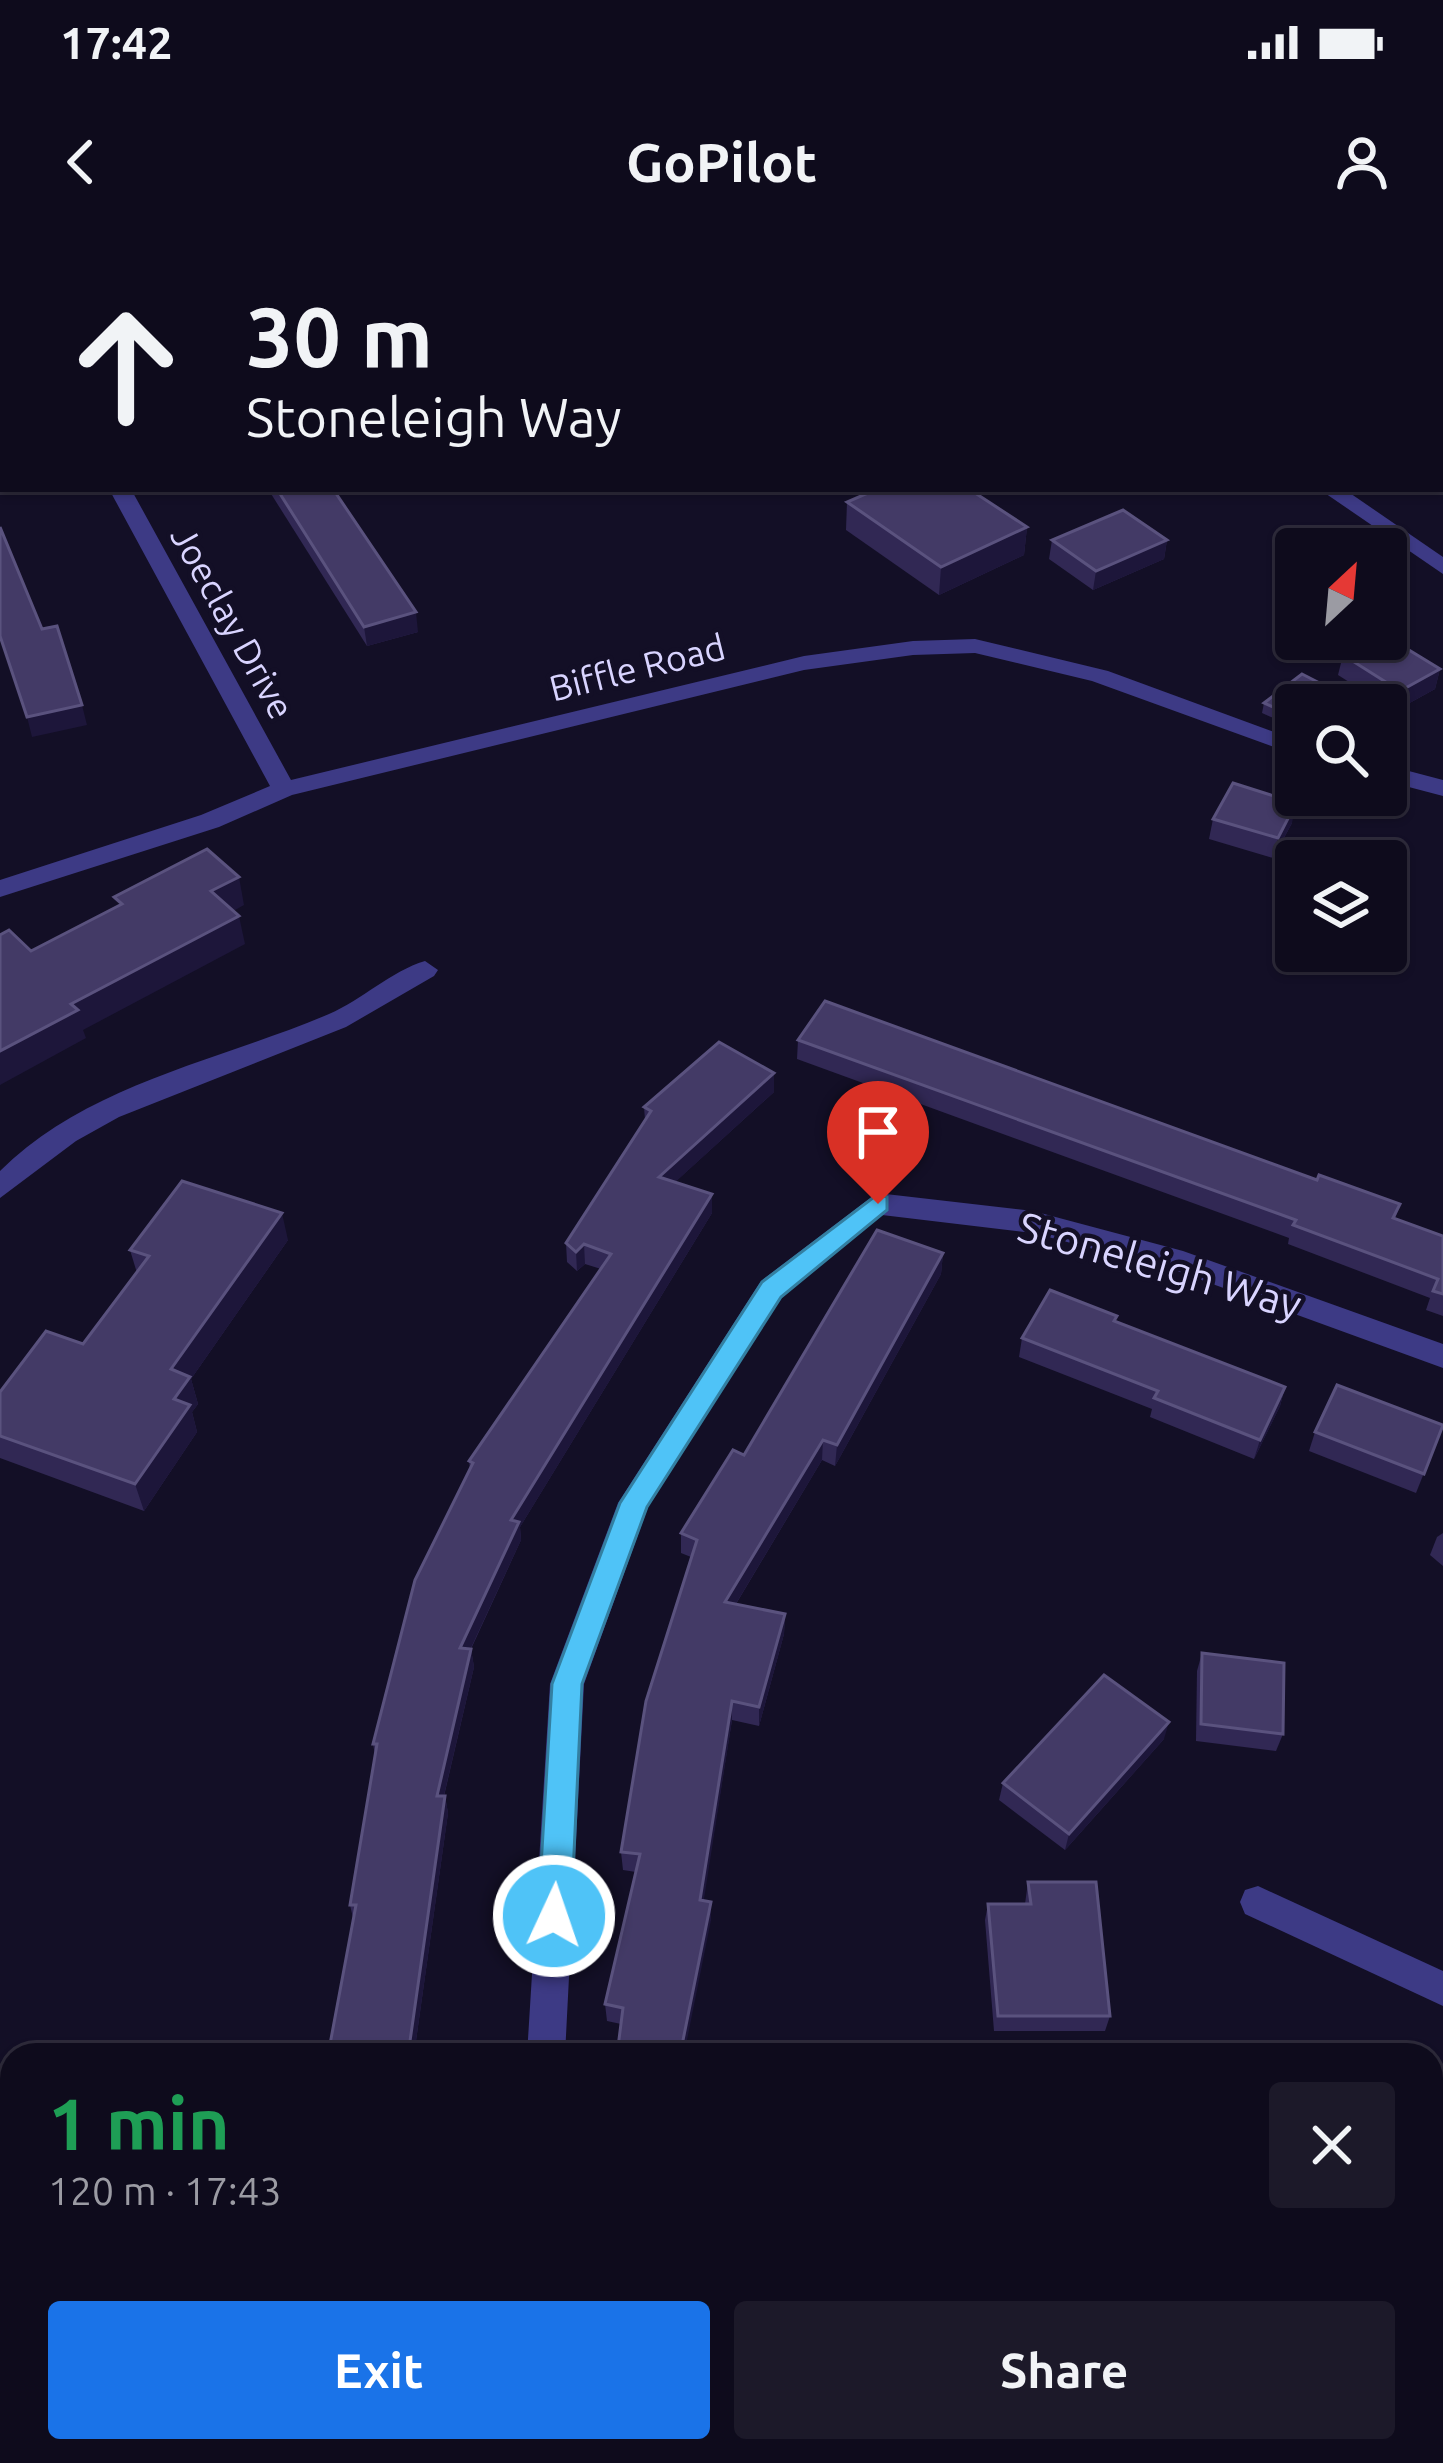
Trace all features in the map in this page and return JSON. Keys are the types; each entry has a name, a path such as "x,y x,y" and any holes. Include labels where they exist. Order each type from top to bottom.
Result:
{"street":[{"name":"Joeclay Drive","path":"122,492 284,789"},
{"path":"1334,492 1443,567"},
{"name":"Biffle Road","path":"0,889 211,821 284,789 804,664 933,648 974,646 1100,676 1275,740"},
{"path":"1407,779 1443,788"},
{"path":"0,1188 14,1170 107,1110 344,1018 425,970"},
{"name":"Stoneleigh Way","path":"548,2043 567,1684 634,1503 771,1289 878,1204 1033,1222 1183,1262 1443,1356"},
{"path":"1258,1902 1443,1989"}],"building":[{"path":"279,492 335,492 416,612 364,627"},
{"path":"870,492 974,492 1027,527 941,567 847,502"},
{"path":"1123,510 1167,540 1096,571 1052,540"},
{"path":"0,527 42,629 57,626 82,705 27,717 0,636"},
{"path":"1407,649 1440,669 1407,687 1389,684 1351,660 1407,660"},
{"path":"1302,674 1322,684 1289,684"},
{"path":"1233,783 1275,796 1275,816 1289,816 1278,838 1213,819"},
{"path":"207,849 239,877 211,891 239,916 71,1004 78,1010 0,1051 0,935 9,930 31,951 122,904 114,897"},
{"path":"825,1001 1317,1180 1319,1175 1400,1204 1393,1218 1443,1236 1443,1294 1433,1291 1438,1279 1293,1225 1296,1220 798,1040"},
{"path":"719,1042 774,1073 659,1177 712,1194 511,1520 519,1522 460,1648 471,1649 437,1796 445,1796 410,2043 330,2043 356,1905 350,1905 377,1744 373,1744 415,1580 473,1463 469,1461 611,1254 584,1244 576,1252 566,1243 651,1111 644,1107"},
{"path":"182,1181 282,1213 171,1369 190,1377 174,1399 190,1405 135,1484 0,1436 0,1392 46,1331 83,1344 149,1256 130,1250"},
{"path":"877,1230 943,1253 837,1445 823,1440 725,1602 785,1614 759,1707 732,1701 700,1900 711,1902 682,2043 619,2043 623,2008 605,2004 640,1854 621,1852 646,1701 697,1540 681,1533 733,1450 744,1455"},
{"path":"1050,1290 1117,1316 1114,1321 1285,1387 1260,1440 1154,1398 1158,1391 1022,1338"},
{"path":"1337,1385 1443,1425 1424,1474 1315,1432"},
{"path":"1202,1653 1284,1663 1283,1734 1201,1724"},
{"path":"1104,1675 1169,1722 1069,1834 1003,1783"},
{"path":"1028,1882 1096,1882 1110,2016 998,2016 988,1904 1031,1904"}],"route":[{"path":"554,1916 567,1684 634,1503 771,1289 878,1204"}]}
